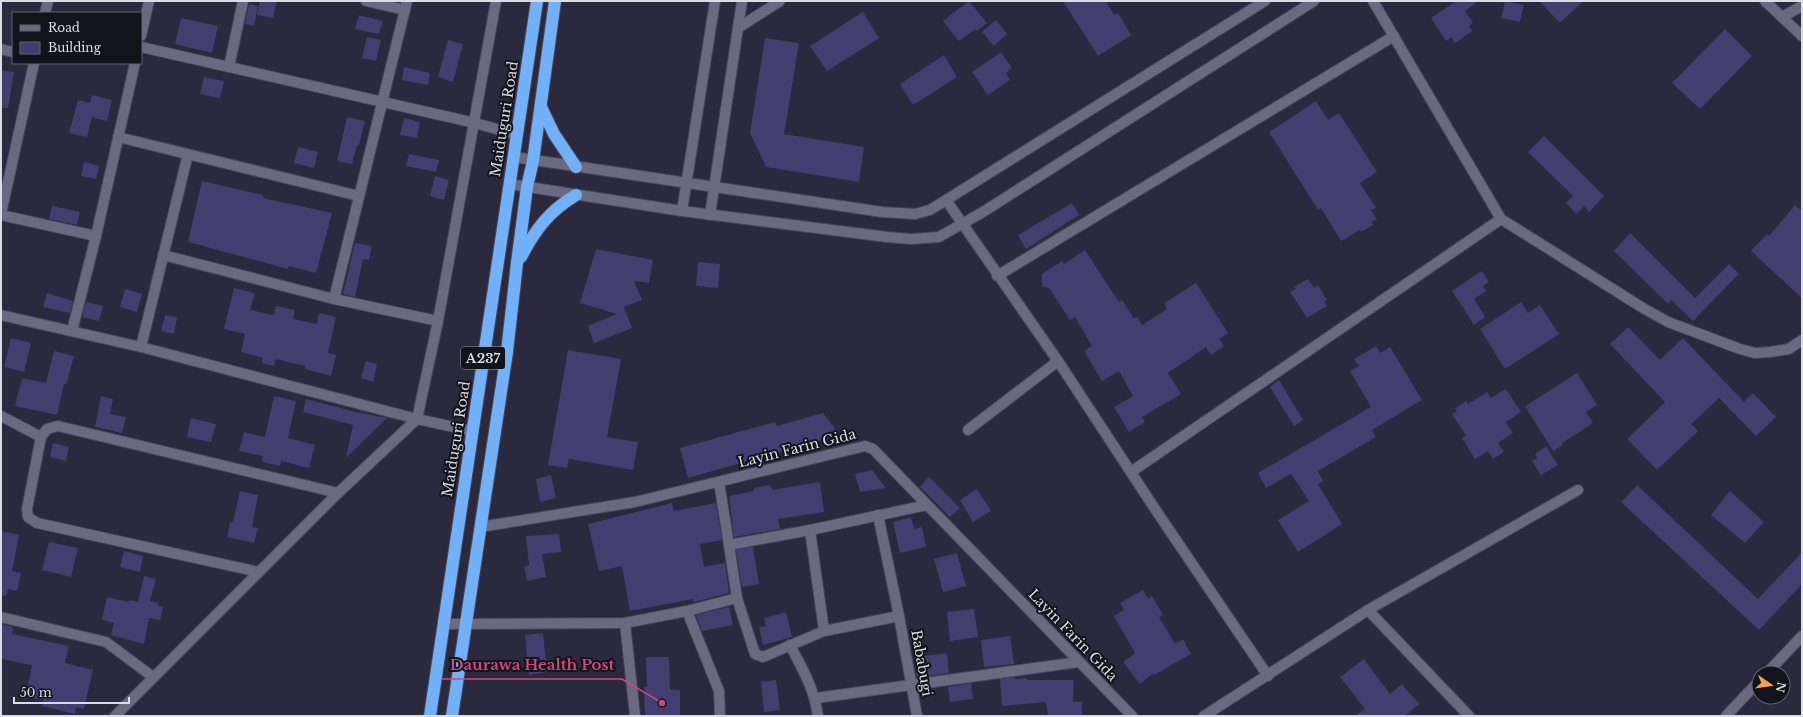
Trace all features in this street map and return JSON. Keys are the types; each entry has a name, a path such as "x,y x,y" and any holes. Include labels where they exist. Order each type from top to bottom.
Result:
{"highway":[{"name":"Maiduguri Road","path":"430,716 537,1"},
{"name":"A237","path":"452,716 507,352 517,263 556,1"},
{"path":"541,107 554,134 576,167"},
{"path":"517,263 535,232 564,202 576,195"}],"street":[{"path":"45,12 48,1"},
{"path":"142,32 149,1"},
{"path":"229,67 243,1"},
{"path":"334,299 406,6 366,1"},
{"path":"114,716 338,493 417,419 438,321 496,1"},
{"path":"682,211 715,1"},
{"path":"710,215 742,1"},
{"path":"738,28 780,1"},
{"path":"514,157 882,212 915,214 930,210 1265,1"},
{"path":"510,184 710,215 887,237 911,239 940,237 963,224 1314,1"},
{"path":"1373,1 1502,219 1643,308 1668,322 1740,349 1755,353 1789,349 1802,340"},
{"path":"1765,1 1802,36"},
{"path":"1782,17 1802,6"},
{"path":"997,276 1394,36"},
{"path":"142,47 518,134"},
{"path":"1,49 12,52"},
{"path":"34,64 1,214 96,236"},
{"path":"72,331 96,236 135,64"},
{"path":"118,137 359,196"},
{"path":"141,347 188,154"},
{"path":"946,200 997,276 1058,361 1268,676"},
{"path":"1131,472 1502,219"},
{"path":"163,255 334,299 438,321"},
{"path":"1,315 141,347 417,419 472,431"},
{"path":"968,430 1058,361"},
{"path":"1,416 41,437"},
{"path":"259,572 37,523 28,517 26,509 41,437 47,429 58,426 338,493"},
{"name":"Layin Farin Gida","path":"480,527 635,502 865,446 874,449 1132,716"},
{"path":"719,482 737,598 755,654 763,657 824,631 899,616"},
{"path":"1204,716 1368,610 1578,490"},
{"path":"729,545 810,530 927,505"},
{"name":"Bababugi","path":"878,515 899,616 917,716"},
{"path":"810,530 824,631"},
{"path":"443,624 625,623 687,611 737,598"},
{"path":"1368,610 1469,716"},
{"path":"687,611 719,691 720,716"},
{"path":"1,617 106,642 153,677"},
{"path":"625,623 636,716"},
{"path":"1775,665 1802,636"},
{"path":"790,645 812,686 816,698 818,716"},
{"path":"816,698 1079,662"},
{"path":"1726,716 1751,689"}],"building":[{"path":"260,1 277,1 273,18 257,15"},
{"path":"969,1 987,23 977,31 975,29 959,41 943,21"},
{"path":"1063,1 1106,1 1114,15 1118,13 1131,35 1098,56"},
{"path":"1456,1 1479,1 1465,11 1473,23 1469,26 1472,31 1455,43 1452,37 1446,41 1431,18"},
{"path":"1505,1 1524,5 1520,22 1501,18"},
{"path":"1539,1 1583,1 1560,23"},
{"path":"249,4 258,6 254,26 245,24"},
{"path":"863,12 879,38 827,71 810,46"},
{"path":"359,15 383,21 379,34 355,29"},
{"path":"181,18 218,26 212,53 175,44"},
{"path":"996,20 1007,34 994,46 982,32"},
{"path":"1725,29 1752,56 1700,109 1672,83"},
{"path":"367,37 381,40 376,61 362,58"},
{"path":"765,38 799,43 784,134 864,147 859,182 766,167 750,133"},
{"path":"448,40 463,44 453,82 438,77"},
{"path":"1001,52 1012,68 1006,73 1010,80 988,95 972,72"},
{"path":"944,55 957,77 913,105 900,84"},
{"path":"404,67 430,73 428,85 402,80"},
{"path":"1,70 14,72 8,108 1,108"},
{"path":"204,77 224,81 220,98 200,94"},
{"path":"92,95 112,100 107,121 92,117 87,137 69,133 78,100 90,103"},
{"path":"1316,101 1328,120 1339,113 1377,172 1360,183 1376,208 1371,210 1377,219 1372,222 1373,225 1361,232 1360,230 1341,241 1321,208 1318,210 1269,132"},
{"path":"347,117 365,121 359,145 357,145 352,164 337,161"},
{"path":"404,118 420,122 417,138 400,135"},
{"path":"1544,136 1604,196 1589,212 1584,206 1576,214 1566,203 1573,196 1528,152"},
{"path":"298,147 318,152 314,168 294,163"},
{"path":"409,154 439,160 436,172 406,166"},
{"path":"84,162 99,166 96,179 81,176"},
{"path":"435,176 449,180 444,200 430,196"},
{"path":"202,181 263,195 263,198 332,213 316,273 289,266 288,269 188,242"},
{"path":"1072,203 1079,215 1026,249 1018,235"},
{"path":"1795,205 1802,211 1802,298 1751,251 1767,234 1769,236"},
{"path":"52,206 80,212 77,225 49,219"},
{"path":"1630,233 1695,298 1729,264 1739,274 1693,321 1671,300 1668,304 1614,251"},
{"path":"355,243 372,246 369,260 363,259 355,297 343,294"},
{"path":"596,249 653,260 649,283 634,281 642,300 624,307 632,328 594,343 588,326 617,314 580,303"},
{"path":"1085,250 1119,302 1122,300 1134,319 1137,317 1142,325 1167,309 1164,303 1196,283 1228,333 1219,339 1224,346 1211,355 1206,347 1168,373 1181,394 1142,417 1145,422 1129,432 1114,407 1133,396 1119,371 1102,381 1084,351 1092,346 1075,317 1070,320 1049,288 1042,286 1042,274 1062,261 1064,264"},
{"path":"698,262 720,264 718,288 696,286"},
{"path":"1482,271 1489,282 1483,286 1486,291 1474,299 1485,317 1474,325 1452,291"},
{"path":"1308,279 1314,288 1318,285 1327,300 1324,301 1327,306 1307,318 1290,292 1296,289 1294,287"},
{"path":"234,288 255,293 250,310 274,315 276,306 295,310 293,319 317,324 319,313 336,317 328,353 336,355 331,376 305,369 305,366 276,359 274,366 262,363 263,358 241,352 245,334 224,329"},
{"path":"125,289 142,294 137,312 120,307"},
{"path":"47,293 73,301 70,313 43,307"},
{"path":"86,302 103,306 99,321 82,317"},
{"path":"1521,302 1528,313 1540,305 1559,334 1505,369 1480,329"},
{"path":"165,315 177,317 174,334 161,331"},
{"path":"1628,327 1660,360 1683,338 1744,402 1753,393 1776,417 1756,436 1719,398 1691,424 1698,431 1657,470 1627,439 1665,402 1610,344"},
{"path":"11,338 31,343 24,372 4,367"},
{"path":"1376,346 1380,353 1390,347 1422,400 1372,430 1376,437 1318,471 1323,481 1318,484 1342,524 1298,552 1278,520 1309,501 1291,474 1266,488 1258,473 1371,407 1350,371 1359,366 1354,359"},
{"path":"568,350 621,359 607,437 638,442 633,470 569,459 567,468 548,465"},
{"path":"54,351 74,356 66,385 64,384 57,415 15,406 22,378 46,383"},
{"path":"366,361 377,364 373,382 361,378"},
{"path":"1577,373 1597,405 1586,412 1593,423 1562,443 1563,445 1553,451 1525,406"},
{"path":"1279,380 1303,420 1294,426 1270,387"},
{"path":"1506,389 1521,412 1506,422 1513,433 1498,443 1504,452 1493,459 1488,451 1475,459 1462,438 1466,436 1452,414 1457,411 1455,408 1466,401 1468,404 1487,392 1491,398"},
{"path":"101,396 113,399 110,414 126,417 122,433 95,427"},
{"path":"274,396 296,401 288,438 315,445 309,468 281,461 280,466 262,462 263,456 239,451 244,432 265,437"},
{"path":"306,399 356,412 387,418 346,458 353,425 303,412"},
{"path":"823,413 840,435 688,478 680,448 775,422 777,426"},
{"path":"191,418 216,424 211,442 187,437"},
{"path":"53,443 69,447 66,461 50,457"},
{"path":"1546,446 1558,465 1541,475 1532,461 1537,458 1535,454"},
{"path":"872,470 886,488 860,492 855,474"},
{"path":"551,475 556,498 540,502 536,479"},
{"path":"929,477 960,508 950,517 920,487"},
{"path":"820,482 824,512 778,519 780,529 734,537 729,496 754,491 754,488 771,485 772,490"},
{"path":"1637,485 1758,599 1802,552 1802,584 1759,630 1621,502"},
{"path":"977,489 991,511 973,522 960,500"},
{"path":"240,491 258,495 252,527 258,528 254,543 227,537 230,522 233,522"},
{"path":"1730,491 1764,522 1745,543 1711,515"},
{"path":"672,503 674,511 716,503 722,540 700,544 704,567 725,563 729,593 694,602 693,599 630,611 622,566 599,571 588,524"},
{"path":"911,517 914,529 922,527 926,547 900,553 893,522"},
{"path":"1,531 19,535 12,571 21,573 17,591 8,589 6,596 1,595"},
{"path":"559,534 561,552 542,554 546,577 527,581 524,566 529,565 526,536"},
{"path":"49,542 78,548 71,577 42,570"},
{"path":"753,547 759,584 742,587 736,550"},
{"path":"124,551 143,556 140,572 120,567"},
{"path":"957,553 966,586 943,592 934,559"},
{"path":"144,576 156,579 150,601 159,603 158,606 163,607 160,620 149,618 144,644 111,635 114,623 102,620 107,597 129,602 129,600 138,602"},
{"path":"1143,590 1148,599 1152,596 1163,615 1159,617 1175,644 1183,639 1191,654 1154,675 1153,673 1140,684 1123,662 1135,653 1114,616 1124,610 1120,603"},
{"path":"729,607 733,625 702,631 696,615"},
{"path":"974,609 978,637 950,641 947,612"},
{"path":"786,612 792,637 763,645 759,627 766,626 764,618"},
{"path":"1,624 13,627 12,634 69,646 65,663 93,670 84,709 76,707 75,714 42,706 44,700 29,697 30,694 26,693 32,665 1,659"},
{"path":"543,633 547,672 529,675 525,635"},
{"path":"1010,636 1014,664 984,667 981,640"},
{"path":"947,653 949,673 917,678 914,657"},
{"path":"646,657 669,657 670,689 680,690 680,716 645,716 644,687 647,687"},
{"path":"1364,659 1390,694 1402,684 1419,704 1405,716 1355,716 1365,709 1340,677"},
{"path":"1015,677 1015,679 1027,678 1027,680 1074,680 1073,702 1082,702 1082,716 1048,716 1046,702 1002,706 1000,679"},
{"path":"776,680 780,710 764,712 761,682"},
{"path":"971,683 973,699 950,702 948,687"}],"place":[{"name":"Daurawa Health Post","path":"662,703"}]}
